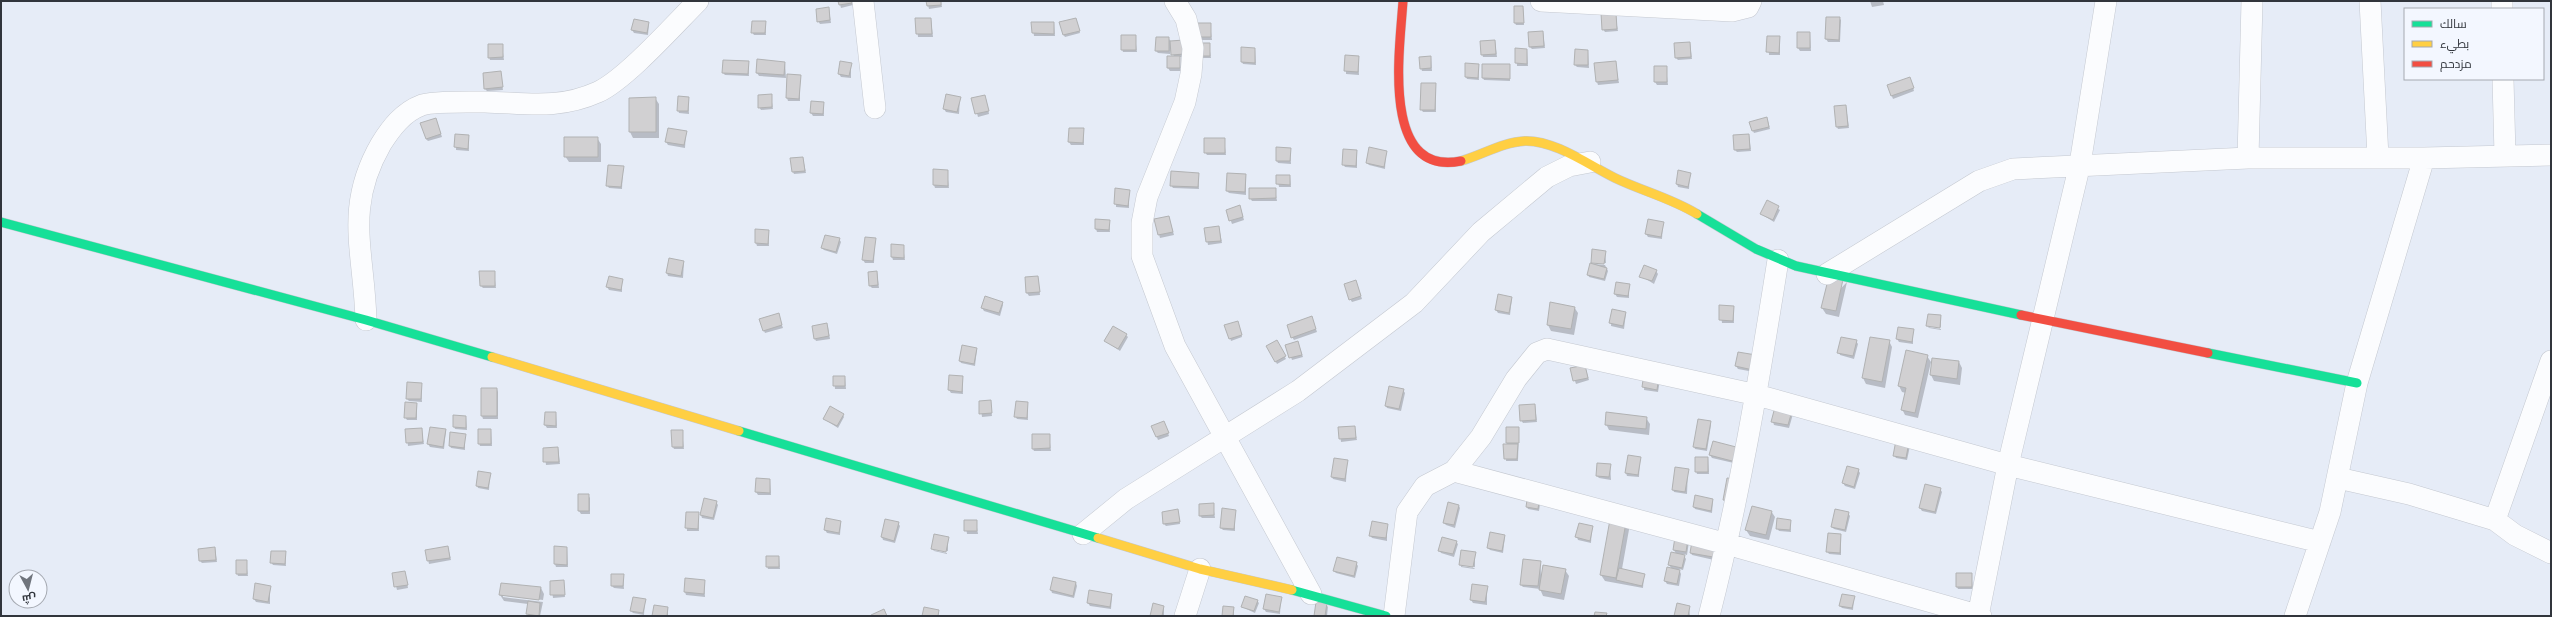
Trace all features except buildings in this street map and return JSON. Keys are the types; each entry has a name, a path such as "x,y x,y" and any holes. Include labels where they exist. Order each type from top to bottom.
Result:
{"street":[{"path":"366,320 358,234 360,193 368,169 391,128 407,113 423,104 483,102 559,105 599,91 622,75 698,1"},
{"path":"863,1 875,108"},
{"path":"1175,1 1186,18 1193,48 1190,74 1185,102 1147,197 1142,223 1142,256 1175,346 1311,594"},
{"path":"1403,1 1400,109 1404,129 1413,145 1423,156 1434,162 1445,164 1480,156 1522,141 1540,143 1590,162 1615,178 1658,193 1688,208 1730,235 1778,260 1827,274 2043,320 2357,383"},
{"path":"1541,1 1732,11 1748,7 1751,1"},
{"path":"1454,471 1727,544 1979,616 2008,465 2080,164 2106,1"},
{"path":"2248,158 2252,1"},
{"path":"2370,1 2378,157"},
{"path":"2503,80 2505,155"},
{"path":"1827,274 1994,174 2013,169 2080,164 2248,158 2424,158 2551,155"},
{"path":"2295,616 2330,512 2357,383 2424,158"},
{"path":"1083,534 1126,499 1224,436 1298,391 1414,303 1481,232 1547,177 1569,166 1590,162"},
{"path":"1,222 366,320 1200,569 1311,594 1362,612 1386,616"},
{"path":"1709,616 1727,544 1757,395 1778,260"},
{"path":"1394,616 1407,512 1425,486 1454,471 1481,437 1516,379 1537,353 1547,349 1757,395 2008,465 2320,542"},
{"path":"2495,520 2551,361"},
{"path":"2338,478 2409,494 2495,520 2515,535 2551,553"},
{"path":"1184,616 1200,569"}],"traffic: fast":[{"path":"1697,214 1756,249 1796,266 2021,315"},
{"path":"1,222 366,320 492,357"},
{"path":"2208,353 2357,383"},
{"path":"739,431 1098,538"},
{"path":"1292,590 1386,616"}],"traffic: slow":[{"path":"1461,161 1501,146 1525,141 1536,142 1560,149 1625,183 1677,203 1697,214"},
{"path":"492,357 739,431"},
{"path":"1098,538 1200,569 1292,590"}],"traffic: jam":[{"path":"1403,1 1399,48 1399,76 1400,105 1406,130 1417,149 1435,161 1461,161"},
{"path":"2021,315 2208,353"}]}
